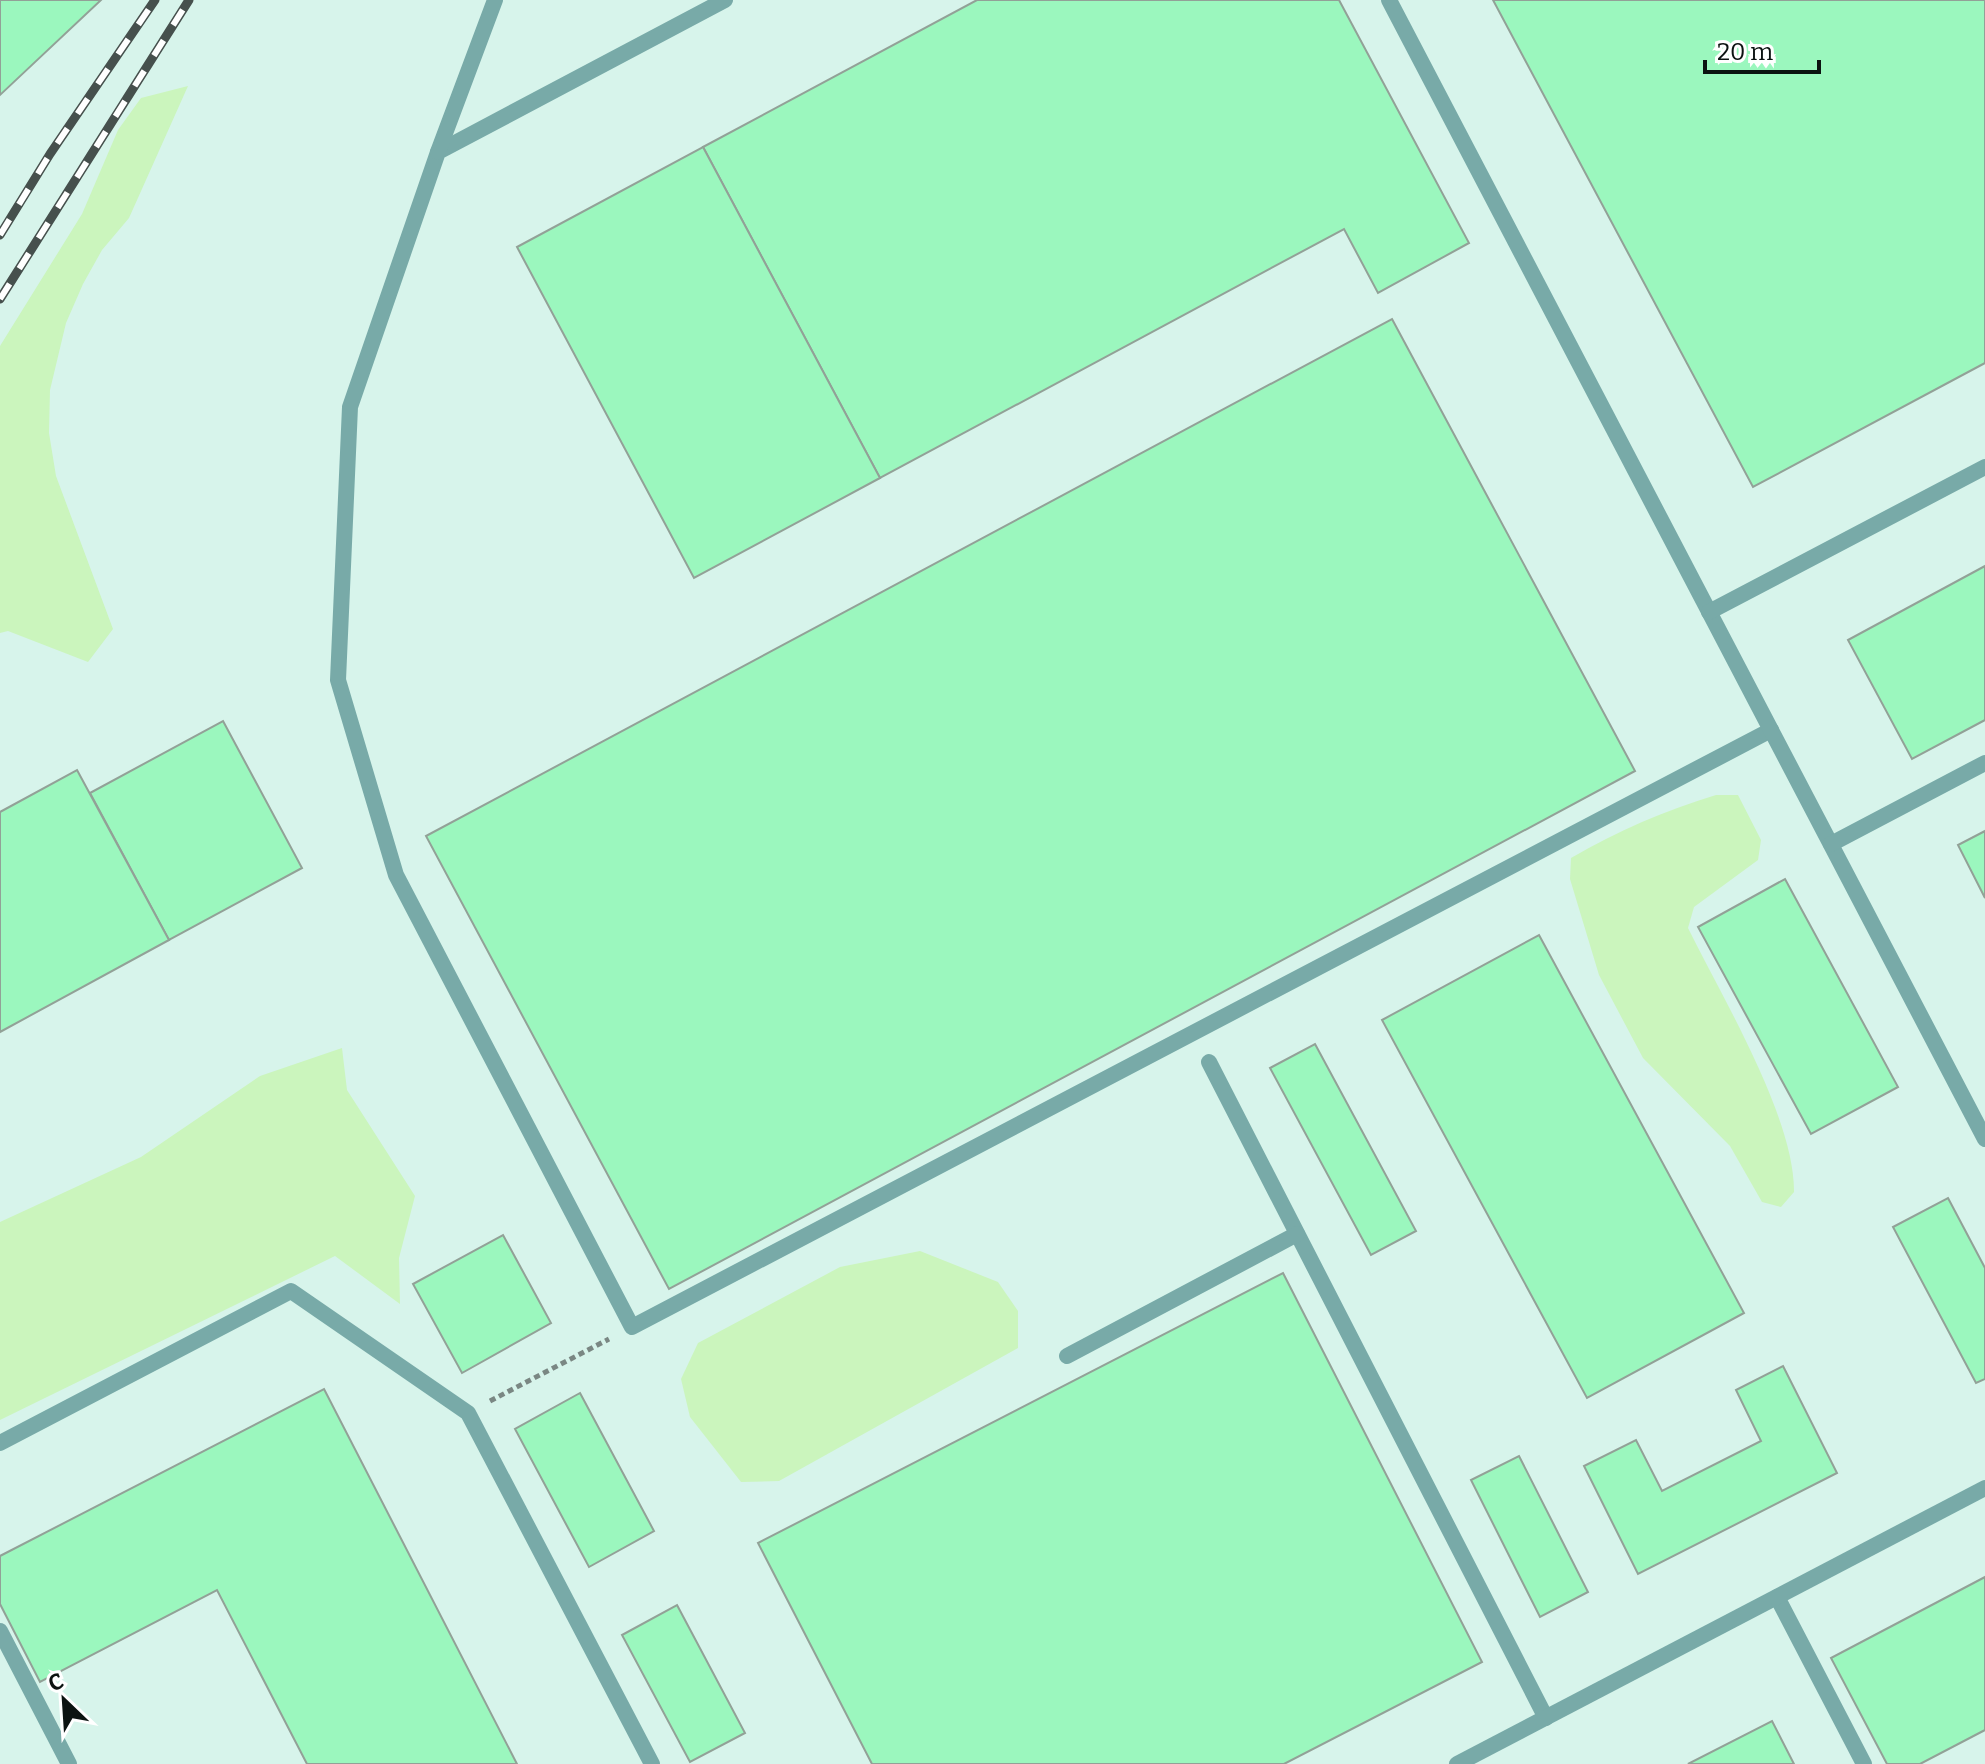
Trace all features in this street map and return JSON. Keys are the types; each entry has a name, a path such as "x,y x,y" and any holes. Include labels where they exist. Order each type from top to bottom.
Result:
{"lane":[{"path":"495,0 438,152 350,407 338,680 396,875 632,1327 1771,730"},
{"path":"438,152 725,0"},
{"path":"1389,0 1985,1139"},
{"path":"1709,612 1985,467"},
{"path":"1831,844 1985,763"},
{"path":"1209,1062 1546,1718"},
{"path":"1067,1356 1297,1234"},
{"path":"0,1443 291,1291 468,1413 652,1764"},
{"path":"1457,1764 1985,1488"},
{"path":"1777,1597 1864,1764"},
{"path":"0,1631 69,1764"}],"path":[{"path":"468,1413 632,1327"}],"shaded area":[{"path":"0,0 1985,0 1985,1764 0,1764"}],"green space":[{"path":"188,86 129,218 102,250 83,284 66,323 50,390 49,433 56,476 113,629 88,662 8,631 0,633 0,346 82,214 118,130 141,98"},
{"path":"1716,795 1738,795 1761,840 1758,860 1694,907 1688,928 1737,1022 1783,1129 1794,1192 1781,1207 1762,1202 1730,1146 1643,1058 1599,975 1570,879 1571,858 1642,822"},
{"path":"342,1048 347,1090 415,1196 399,1258 400,1304 335,1256 0,1420 0,1222 141,1157 260,1076"},
{"path":"920,1251 998,1282 1018,1311 1018,1348 779,1481 741,1482 690,1417 681,1379 698,1343 840,1267"}],"building":[{"path":"0,0 101,0 0,95"},
{"path":"977,0 1339,0 1469,243 1378,293 1344,229 880,478 703,147"},
{"path":"1493,0 1985,0 1985,363 1753,487"},
{"path":"703,147 880,478 694,578 517,247"},
{"path":"1392,319 1635,771 669,1289 426,836"},
{"path":"1985,566 1985,720 1912,759 1848,640"},
{"path":"223,721 302,868 169,940 90,793"},
{"path":"77,770 169,940 0,1032 0,812"},
{"path":"1985,831 1985,898 1958,845"},
{"path":"1785,879 1898,1087 1811,1134 1698,927"},
{"path":"1539,935 1744,1313 1587,1398 1382,1020"},
{"path":"1315,1044 1416,1231 1371,1255 1270,1068"},
{"path":"1948,1198 1985,1268 1985,1379 1976,1383 1893,1227"},
{"path":"503,1235 551,1323 462,1373 413,1284"},
{"path":"1283,1273 1482,1662 1284,1764 872,1764 758,1543"},
{"path":"1783,1366 1837,1473 1638,1574 1584,1466 1636,1440 1662,1491 1761,1441 1736,1390"},
{"path":"324,1389 517,1764 307,1764 217,1590 40,1682 0,1604 0,1556"},
{"path":"580,1393 654,1531 589,1567 515,1429"},
{"path":"1519,1456 1588,1592 1540,1617 1471,1480"},
{"path":"1985,1577 1985,1730 1920,1764 1887,1764 1831,1658"},
{"path":"677,1605 745,1733 690,1762 622,1635"},
{"path":"1772,1721 1794,1764 1688,1764"}],"railway":[{"path":"0,235 50,154 155,0"},
{"path":"0,299 189,0"}]}
